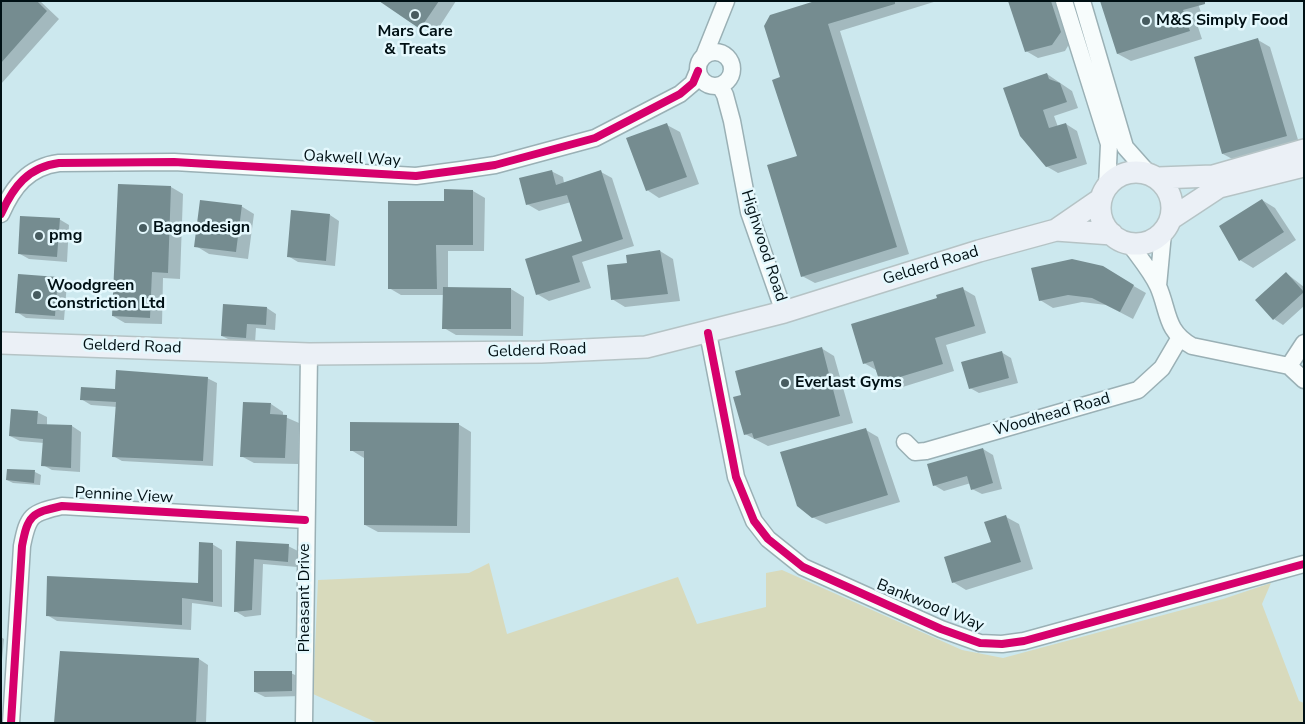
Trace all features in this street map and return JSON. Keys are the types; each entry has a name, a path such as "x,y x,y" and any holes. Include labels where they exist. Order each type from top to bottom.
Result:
{"main road":[{"name":"Gelderd Road","path":"1,343 309,354 541,352 646,347 708,333 784,312 979,251 1056,230 1104,193 1115,179 1125,173 1136,172 1153,176 1214,176 1304,150"},
{"name":"Gelderd Road","path":"1056,230 1150,242 1167,225 1219,186 1304,166"},
{"path":"1153,176 1168,190 1172,199 1167,225"},
{"path":"1104,193 1102,218 1121,239"}],"street":[{"path":"701,64 715,52 723,76 702,80 701,64 726,1"},
{"path":"1064,1 1109,144 1104,193"},
{"path":"1082,1 1125,147 1153,176"},
{"name":"Highwood Road","path":"719,19 723,76 736,98 732,121 749,212 784,312"},
{"name":"Oakwell Way","path":"1,214 8,199 22,179 44,165 174,162 416,176 496,165 595,138 680,94 693,83 701,64"},
{"path":"1096,104 1098,94 1095,80 1105,75"},
{"name":"Oakwell Way","path":"680,94 694,93 723,76"},
{"path":"1158,286 1167,225"},
{"path":"1121,239 1158,286 1170,325 1179,339 1192,346 1289,366 1304,380"},
{"name":"Bankwood Way","path":"708,333 736,477 754,520 768,539 803,567 941,629 980,643 1002,644 1024,641 1304,564"},
{"name":"Woodhead Road","path":"905,442 915,452 926,451 1138,390 1162,368 1179,339"},
{"path":"1289,366 1304,343"},
{"name":"Pheasant Drive","path":"304,723 305,520 309,354"},
{"name":"Pennine View","path":"11,723 22,546 27,523 32,515 62,506 305,520"}],"green space":[{"path":"489,563 507,634 678,577 697,624 766,607 766,573 782,570 962,650 1003,658 1223,599 1271,583 1262,604 1299,701 1304,703 1304,723 378,723 313,694 318,580 469,573"}],"building":[{"path":"1,1 37,1 47,11 1,63"},
{"name":"Mars Care & Treats","path":"379,1 439,1 420,29"},
{"path":"815,1 895,1 895,4 828,24 897,247 801,277 767,165 797,156 772,80 780,77 764,26 770,15"},
{"path":"1008,1 1051,1 1061,32 1052,45 1025,52"},
{"name":"M&S Simply Food","path":"1100,1 1205,1 1205,4 1183,10 1190,31 1117,54"},
{"path":"1258,38 1287,136 1222,154 1194,57"},
{"path":"1047,73 1049,79 1060,83 1067,102 1043,110 1049,128 1066,123 1077,158 1046,167 1020,136 1003,88"},
{"path":"667,123 687,177 646,191 626,138"},
{"path":"552,170 556,185 601,170 623,239 572,256 580,282 536,295 525,259 582,241 567,195 526,205 519,178"},
{"name":"Bagnodesign","path":"118,184 171,186 168,273 152,272 150,318 112,316"},
{"path":"444,189 473,190 473,245 436,245 437,289 388,289 388,201 444,201"},
{"path":"1262,199 1284,232 1239,261 1219,226"},
{"path":"200,200 242,205 236,252 194,247"},
{"path":"291,210 330,214 326,261 287,257"},
{"name":"pmg","path":"20,216 60,218 57,257 18,254"},
{"path":"660,250 668,294 611,300 607,265 627,263 626,255"},
{"path":"1072,259 1103,266 1134,285 1120,312 1092,298 1068,295 1039,301 1031,268"},
{"path":"1286,272 1304,292 1273,320 1255,300"},
{"name":"Woodgreen Constriction Ltd","path":"18,274 58,277 55,316 15,313"},
{"path":"443,287 511,288 511,329 442,329"},
{"path":"963,287 975,326 935,338 943,364 880,383 873,361 863,364 851,324 937,298 936,295"},
{"path":"223,304 267,307 266,325 247,324 246,338 221,336"},
{"name":"Everlast Gyms","path":"822,347 840,416 754,439 752,433 744,435 733,397 741,395 735,371"},
{"path":"1002,351 1009,378 969,389 961,362"},
{"path":"116,370 208,377 203,461 112,457 116,402 80,400 81,387 115,389"},
{"path":"243,402 271,403 270,414 287,415 285,458 240,457"},
{"path":"11,409 38,411 37,424 72,425 71,468 41,466 43,439 9,436"},
{"path":"350,422 459,423 457,526 364,525 364,451 350,451"},
{"name":"Everlast Gyms","path":"866,428 888,495 812,518 797,506 780,452"},
{"path":"983,448 993,483 971,490 967,476 933,486 927,464"},
{"path":"7,469 35,470 34,483 6,480"},
{"path":"1006,515 1021,562 952,583 944,557 991,542 984,522"},
{"path":"236,541 289,544 288,562 254,559 252,610 234,612"},
{"path":"199,542 213,543 213,602 182,598 182,625 46,616 47,576 198,583"},
{"path":"60,651 199,658 196,723 54,723"},
{"path":"254,671 292,671 292,691 254,692"}],"cycle path":[{"path":"1,214 16,187 23,180 39,169 59,163 174,162 416,176 495,165 595,138 680,94 693,83 698,71"},
{"path":"708,333 736,477 754,521 768,539 803,567 941,629 980,643 1002,644 1024,641 1304,564"},
{"path":"11,723 22,546 26,528 37,514 62,506 305,520"}],"place":[{"name":"Mars Care & Treats","path":"415,15"},
{"name":"M&S Simply Food","path":"1146,21"},
{"name":"Bagnodesign","path":"143,228"},
{"name":"pmg","path":"39,236"},
{"name":"Woodgreen Constriction Ltd","path":"37,295"},
{"name":"Everlast Gyms","path":"785,383"}]}
